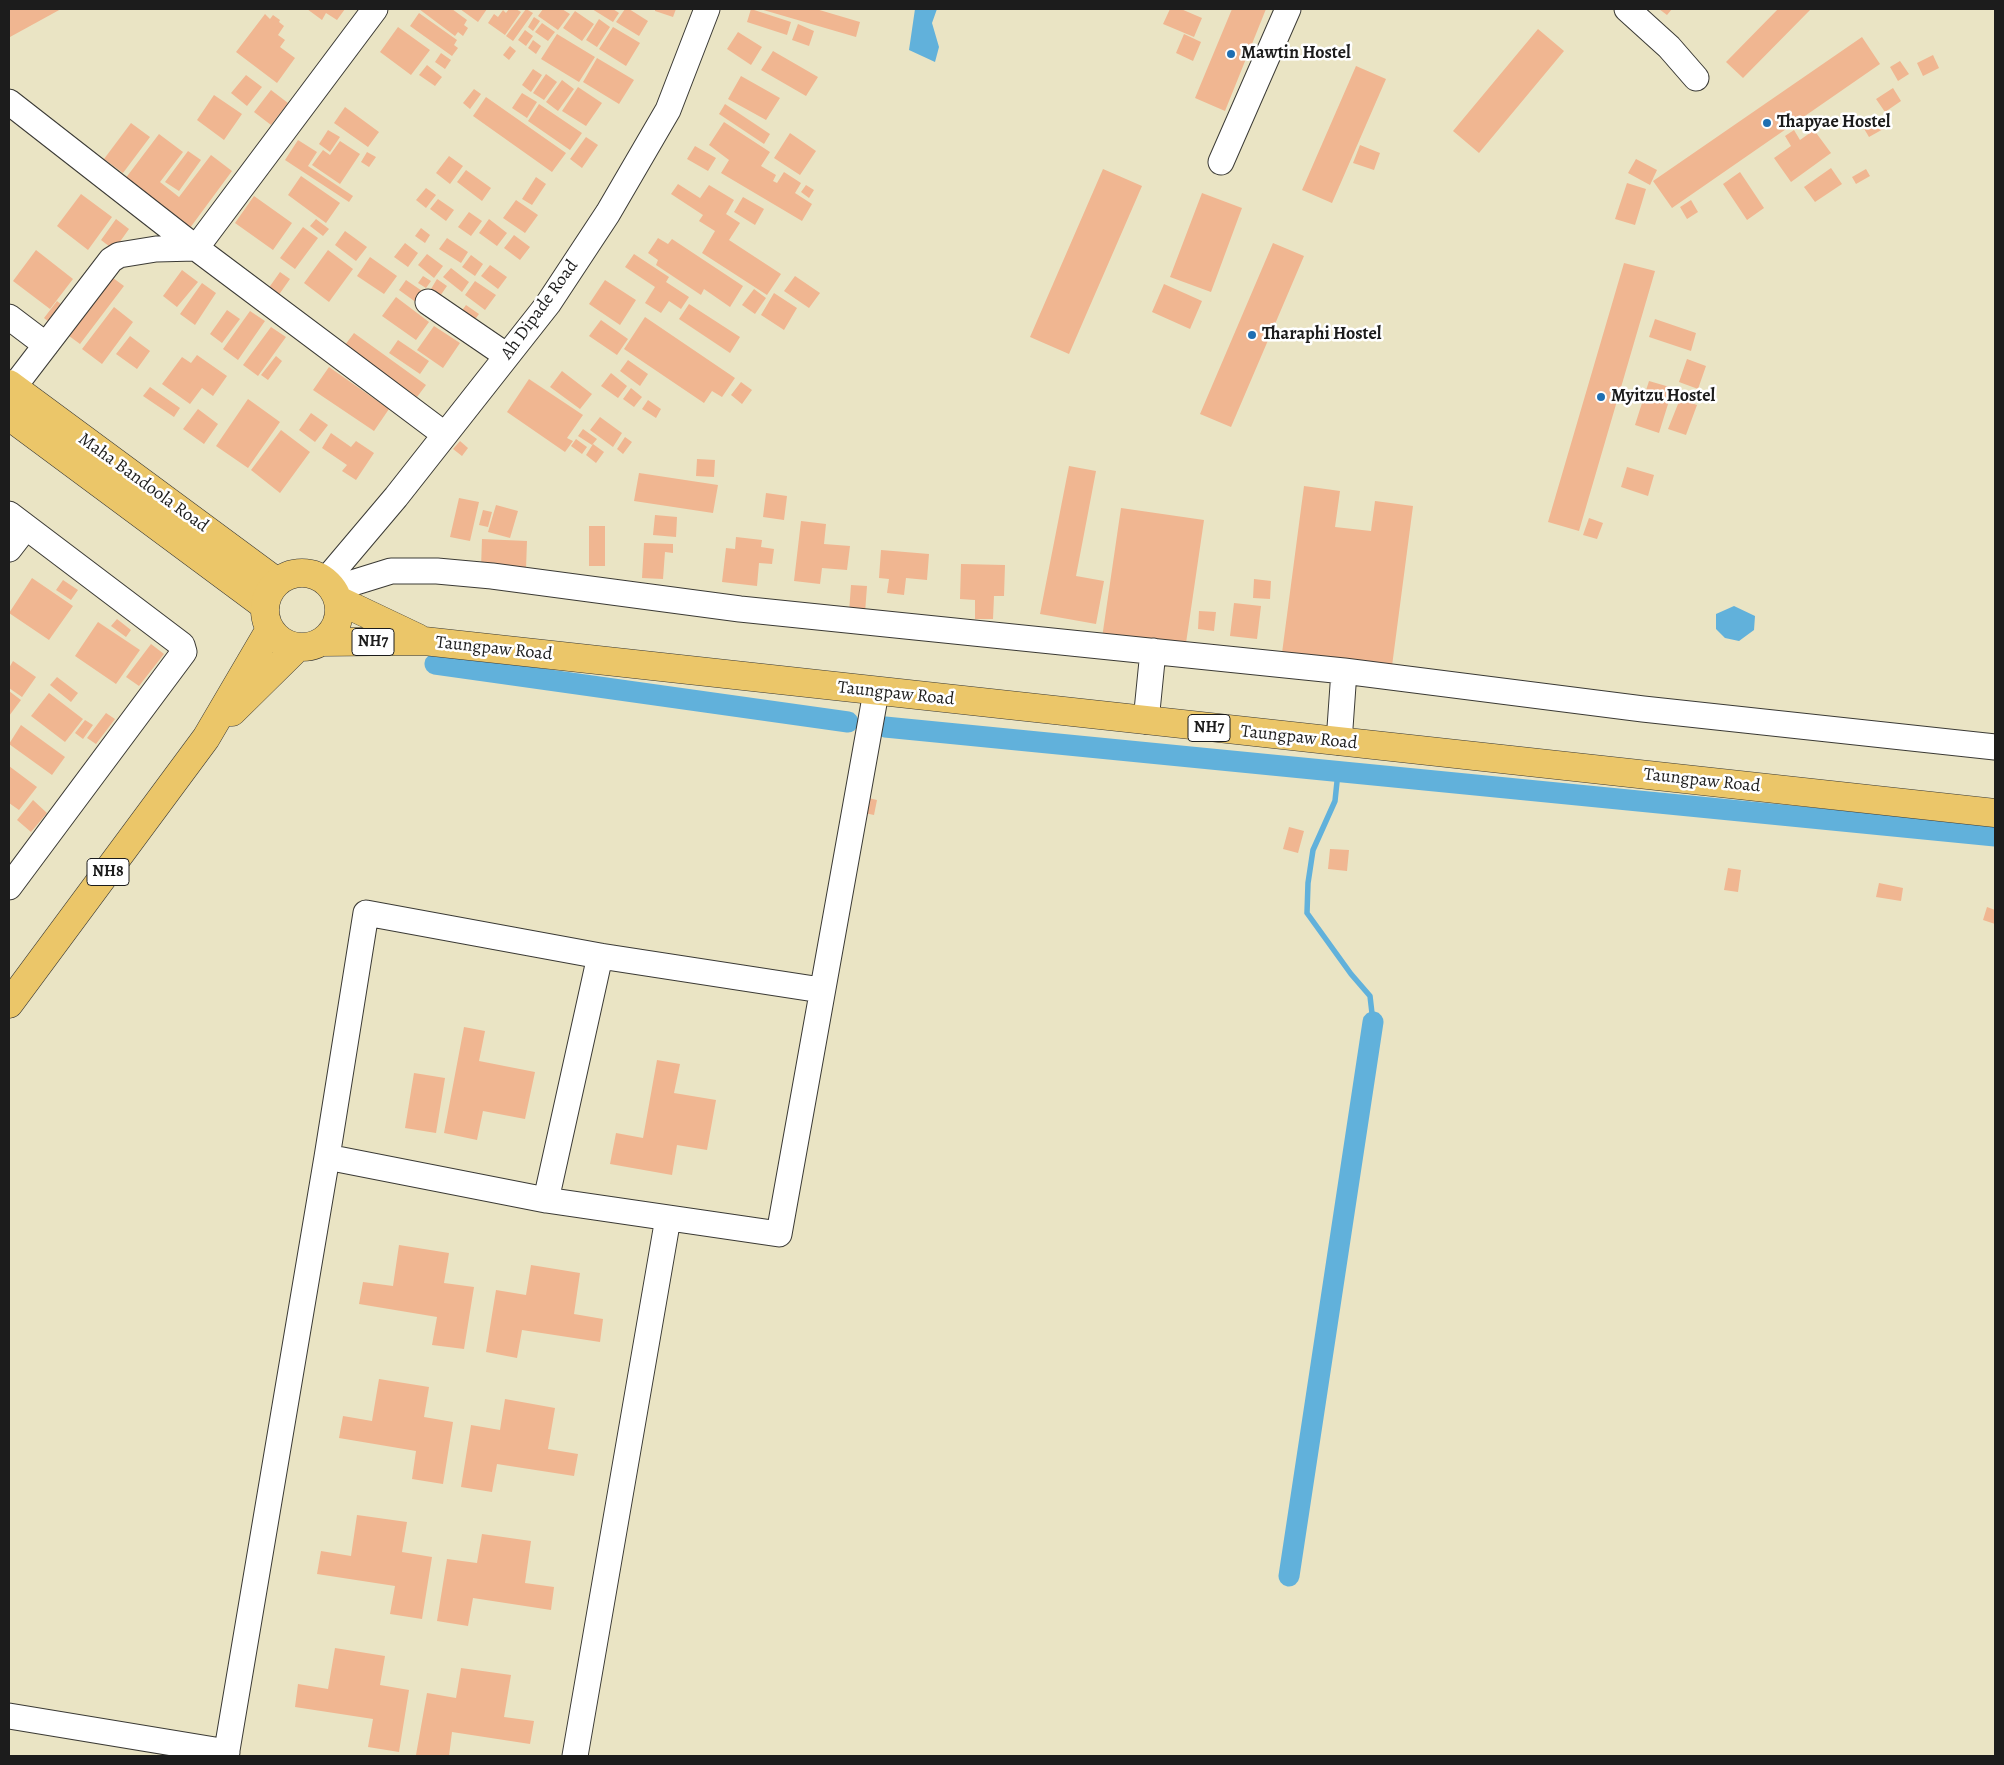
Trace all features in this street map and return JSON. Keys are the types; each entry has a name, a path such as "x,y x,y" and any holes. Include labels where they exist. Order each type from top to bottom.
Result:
{"main road":[{"name":"Maha Bandoola Road","path":"11,386 277,582"},
{"name":"Maha Bandoola Road","path":"9,416 267,618"},
{"path":"296,573 316,575 332,590 340,612 337,624 330,634 310,645 286,644 277,638 267,618 267,598 277,582 296,573"},
{"name":"Taungpaw Road","path":"332,590 424,641"},
{"name":"NH8","path":"9,1004 206,738 267,618"},
{"name":"Taungpaw Road","path":"310,645 424,641 876,692 1995,813"},
{"name":"NH8","path":"206,738 310,645"}],"street":[{"path":"196,248 376,9"},
{"name":"Ah Dipade Road","path":"332,590 396,497 548,304 608,213 668,110 708,9"},
{"path":"1221,162 1288,9"},
{"path":"1627,9 1669,47 1696,78"},
{"path":"9,102 196,248 444,434"},
{"path":"11,386 46,345 111,260 119,255 156,249 196,248"},
{"path":"428,302 508,356"},
{"path":"9,317 46,345"},
{"path":"9,550 17,520 182,645 184,652 9,887"},
{"path":"332,590 391,571 492,576 740,608 1344,671 1643,710 1995,748"},
{"path":"1146,721 1153,651"},
{"path":"1339,742 1344,671"},
{"path":"327,1157 546,1200 779,1234 821,990 876,692"},
{"path":"9,1716 120,1745 226,1754 327,1157 366,913 600,956 821,990"},
{"path":"546,1200 600,956"},
{"path":"575,1756 668,1218"}],"water":[{"path":"915,9 937,9 932,23 939,47 935,62 909,50"},
{"path":"1734,606 1755,616 1754,630 1739,641 1725,638 1716,629 1716,614"}],"building":[{"path":"9,9 61,9 10,37"},
{"path":"307,9 345,9 337,20 326,13 322,20"},
{"path":"419,9 452,9 467,20 464,25 468,28 463,36 458,32 455,36"},
{"path":"460,9 487,9 478,22"},
{"path":"509,9 516,9 521,12 505,35 488,23 494,14 498,17 503,10 506,13"},
{"path":"526,9 533,13 513,41 506,36"},
{"path":"543,9 562,9 570,14 558,30 538,16"},
{"path":"592,9 613,9 619,13 613,22"},
{"path":"625,9 629,9 648,21 639,36 616,22"},
{"path":"655,9 676,9 673,17 655,11"},
{"path":"751,9 791,22 787,35 747,22"},
{"path":"760,9 816,9 860,22 856,37"},
{"path":"1170,9 1181,9 1202,18 1194,37 1163,24"},
{"name":"Mawtin Hostel","path":"1232,9 1266,9 1225,111 1195,98"},
{"path":"1659,9 1672,9 1667,15"},
{"path":"1778,9 1811,9 1743,78 1726,62"},
{"path":"575,11 594,24 582,41 563,28"},
{"path":"419,13 457,40 454,45 458,48 452,56 410,26"},
{"path":"265,14 270,19 273,15 280,20 279,22 284,26 278,35 285,40 280,47 295,58 277,83 236,52"},
{"path":"534,17 540,21 533,31 528,27"},
{"path":"599,19 610,27 597,47 586,40"},
{"path":"542,23 555,32 548,41 535,32"},
{"path":"798,24 814,31 809,46 792,40"},
{"path":"398,27 430,50 411,75 380,52"},
{"path":"613,27 640,43 626,66 599,49"},
{"path":"1538,29 1564,51 1479,153 1453,131"},
{"path":"525,30 533,36 526,46 518,40"},
{"path":"738,32 762,47 751,65 727,49"},
{"path":"557,34 595,57 579,82 541,59"},
{"path":"1184,34 1201,42 1193,61 1176,53"},
{"name":"Thapyae Hostel","path":"1862,37 1880,64 1672,208 1653,181"},
{"path":"533,40 541,46 536,54 528,48"},
{"path":"510,46 516,51 509,60 503,55"},
{"path":"773,51 818,77 806,96 761,70"},
{"path":"441,53 451,60 445,69 435,62"},
{"path":"1933,55 1939,68 1923,76 1917,63"},
{"path":"597,58 634,80 619,104 583,82"},
{"path":"1900,61 1909,74 1898,81 1890,67"},
{"path":"427,65 442,77 435,86 419,75"},
{"path":"1356,66 1386,79 1332,203 1302,190"},
{"path":"533,69 542,75 531,92 522,85"},
{"path":"546,74 557,82 544,100 533,93"},
{"path":"246,75 262,87 247,106 231,93"},
{"path":"741,76 780,98 766,120 728,99"},
{"path":"562,80 574,89 558,111 546,102"},
{"path":"578,87 602,103 586,126 562,111"},
{"path":"1893,88 1901,101 1885,112 1876,99"},
{"path":"474,89 481,94 470,109 463,103"},
{"path":"271,90 288,103 271,125 254,112"},
{"path":"522,93 537,102 527,118 512,108"},
{"path":"214,95 242,114 224,140 197,120"},
{"path":"486,97 566,153 552,172 473,116"},
{"path":"539,104 582,133 570,150 528,121"},
{"path":"725,104 770,134 764,144 719,114"},
{"path":"345,107 379,132 368,147 334,123"},
{"path":"1879,118 1885,128 1869,137 1863,127"},
{"path":"724,122 770,152 761,166 776,175 773,181 777,183 784,172 801,183 795,193 812,204 802,221 721,173 729,160 709,145"},
{"path":"131,123 150,137 123,173 104,159"},
{"path":"328,130 340,137 330,152 319,144"},
{"path":"1794,130 1800,140 1814,130 1831,153 1791,182 1774,158 1791,146 1785,136"},
{"path":"790,133 816,151 800,175 774,158"},
{"path":"159,134 183,152 160,182 179,197 211,155 232,171 187,232 122,183"},
{"path":"586,137 598,145 582,168 570,159"},
{"path":"298,140 317,152 308,166 353,196 349,202 285,160"},
{"path":"340,141 360,154 340,184 312,165 323,150 330,155"},
{"path":"1360,145 1380,153 1374,170 1353,163"},
{"path":"695,146 716,158 708,171 687,159"},
{"path":"188,151 201,160 179,191 165,182"},
{"path":"367,152 376,157 369,167 361,162"},
{"path":"449,156 463,166 450,184 436,173"},
{"path":"1636,159 1657,170 1650,185 1628,173"},
{"path":"1831,168 1842,184 1815,202 1804,187"},
{"path":"1103,169 1142,186 1069,354 1030,337"},
{"path":"1866,169 1870,176 1856,184 1852,177"},
{"path":"466,170 491,188 482,201 457,182"},
{"path":"1740,172 1764,208 1747,220 1723,184"},
{"path":"301,176 340,203 326,223 288,195"},
{"path":"536,177 546,184 532,205 522,199"},
{"path":"1627,183 1646,189 1635,225 1615,219"},
{"path":"678,184 700,198 709,185 734,200 726,214 740,223 729,240 781,274 767,295 702,253 715,231 699,221 703,215 671,194"},
{"path":"806,185 814,190 809,198 801,192"},
{"path":"426,188 436,195 426,208 416,200"},
{"path":"1202,193 1242,208 1211,292 1170,277"},
{"path":"81,194 112,217 88,250 57,226"},
{"path":"254,196 292,223 273,250 235,223"},
{"path":"743,197 764,209 755,225 734,212"},
{"path":"438,199 454,210 446,221 430,209"},
{"path":"516,200 538,215 525,233 503,218"},
{"path":"1691,200 1698,212 1687,219 1680,207"},
{"path":"469,212 482,221 471,236 458,227"},
{"path":"116,219 129,229 114,250 101,240"},
{"path":"316,219 329,229 323,236 310,226"},
{"path":"489,219 507,233 497,246 479,233"},
{"path":"303,227 318,238 295,269 280,258"},
{"path":"421,228 430,235 425,243 415,236"},
{"path":"345,231 367,247 356,261 335,245"},
{"path":"514,235 530,247 520,260 504,248"},
{"path":"447,238 468,252 461,263 439,249"},
{"path":"658,238 668,244 672,239 743,286 730,307 704,289 701,295 656,265 658,260 648,253"},
{"path":"405,243 418,253 408,267 394,257"},
{"name":"Tharaphi Hostel","path":"1273,243 1304,256 1231,427 1200,414"},
{"path":"36,250 73,279 50,309 13,281"},
{"path":"328,250 353,269 329,302 304,283"},
{"path":"427,254 443,266 434,278 418,265"},
{"path":"634,254 669,277 666,282 689,297 681,309 669,301 661,313 645,303 655,287 625,267"},
{"path":"471,255 483,264 475,276 462,267"},
{"path":"370,257 397,276 384,294 357,276"},
{"name":"Myitzu Hostel","path":"1624,263 1655,271 1579,531 1548,522"},
{"path":"490,265 507,277 498,289 481,276"},
{"path":"451,268 469,282 462,292 443,277"},
{"path":"182,270 198,282 177,307 163,296"},
{"path":"280,272 290,279 278,296 268,289"},
{"path":"109,275 124,286 80,344 65,333"},
{"path":"423,276 431,281 426,288 418,283"},
{"path":"795,276 820,293 809,308 784,291"},
{"path":"437,279 447,286 440,296 431,289"},
{"path":"406,280 425,293 417,303 399,290"},
{"path":"605,280 636,300 620,325 589,304"},
{"path":"475,281 496,295 485,310 465,295"},
{"path":"202,283 216,293 195,325 180,314"},
{"path":"1164,284 1202,301 1190,329 1152,312"},
{"path":"754,289 766,298 755,314 742,305"},
{"path":"774,293 797,308 784,330 761,315"},
{"path":"396,297 429,322 416,340 382,316"},
{"path":"57,301 68,310 55,327 44,318"},
{"path":"689,304 740,337 730,353 679,319"},
{"path":"466,305 479,314 474,321 461,312"},
{"path":"114,307 133,322 102,364 82,349"},
{"path":"227,310 240,319 222,343 210,334"},
{"path":"250,311 265,321 238,360 223,349"},
{"path":"645,317 735,378 722,397 712,391 704,403 624,349"},
{"path":"1655,319 1696,333 1691,351 1649,337"},
{"path":"601,320 628,339 617,355 589,336"},
{"path":"434,326 460,343 443,368 417,350"},
{"path":"271,327 286,337 258,376 243,365"},
{"path":"354,333 426,385 417,397 345,345"},
{"path":"130,336 150,351 137,369 116,354"},
{"path":"398,340 429,361 420,374 389,353"},
{"path":"197,355 227,376 213,396 202,388 190,404 162,384 182,357 191,363"},
{"path":"276,356 282,361 268,380 261,375"},
{"path":"1687,359 1706,366 1698,389 1679,382"},
{"path":"628,360 648,374 640,386 620,371"},
{"path":"329,367 389,409 374,431 313,390"},
{"path":"562,371 592,394 580,409 550,387"},
{"path":"611,373 627,386 618,398 601,386"},
{"path":"529,379 583,415 567,438 573,441 565,452 507,412"},
{"path":"1649,381 1673,388 1659,433 1635,425"},
{"path":"741,382 752,390 742,404 731,395"},
{"path":"150,387 180,408 174,417 143,396"},
{"path":"631,388 642,397 634,407 623,399"},
{"path":"248,399 280,422 248,468 216,446"},
{"path":"1680,399 1697,405 1686,435 1668,429"},
{"path":"648,400 661,409 656,418 642,409"},
{"path":"198,409 218,424 204,444 183,429"},
{"path":"311,413 328,425 315,442 299,430"},
{"path":"600,417 622,433 613,447 590,430"},
{"path":"583,429 597,439 592,445 578,436"},
{"path":"281,430 310,452 280,493 251,470"},
{"path":"331,433 351,447 356,441 374,453 356,480 342,471 347,465 322,448"},
{"path":"625,437 632,442 623,454 617,449"},
{"path":"576,439 587,447 582,454 571,446"},
{"path":"460,441 468,448 462,456 453,449"},
{"path":"593,444 604,452 596,463 586,455"},
{"path":"697,459 715,460 714,477 696,476"},
{"path":"1069,466 1096,471 1076,576 1104,581 1096,624 1040,614"},
{"path":"1627,467 1654,475 1648,496 1621,487"},
{"path":"639,473 718,485 713,513 634,501"},
{"path":"1304,486 1340,491 1335,527 1371,531 1375,501 1413,506 1392,666 1282,653"},
{"path":"766,493 787,496 784,520 763,517"},
{"path":"459,498 479,502 470,541 450,537"},
{"path":"496,505 518,511 510,538 488,532"},
{"path":"1121,508 1204,520 1185,650 1102,638"},
{"path":"483,510 492,512 488,527 479,525"},
{"path":"655,515 677,517 676,537 653,535"},
{"path":"1589,518 1603,523 1597,539 1583,535"},
{"path":"801,521 826,524 824,544 850,546 847,570 822,568 820,584 794,581"},
{"path":"589,526 605,526 605,566 589,566"},
{"path":"736,537 762,540 761,547 774,549 772,564 759,563 757,586 722,582 726,548 735,549"},
{"path":"482,539 527,541 526,569 481,568"},
{"path":"644,543 673,544 673,553 665,552 663,579 642,578"},
{"path":"881,550 929,554 927,580 906,578 904,595 887,593 889,579 879,578"},
{"path":"961,564 1005,565 1004,596 994,596 993,619 975,619 975,600 960,599"},
{"path":"32,578 73,606 49,640 9,613"},
{"path":"1254,579 1271,581 1270,599 1253,598"},
{"path":"63,580 78,590 71,600 56,590"},
{"path":"851,585 867,586 865,613 849,612"},
{"path":"1234,603 1261,606 1257,639 1230,636"},
{"path":"1199,611 1216,612 1214,631 1198,629"},
{"path":"117,619 131,630 126,637 111,626"},
{"path":"98,622 140,650 116,684 75,656"},
{"path":"151,644 164,654 139,686 126,677"},
{"path":"13,661 36,677 22,697 9,688 9,668"},
{"path":"57,677 78,693 71,702 50,685"},
{"path":"9,691 21,700 9,716"},
{"path":"49,693 83,719 65,742 31,716"},
{"path":"106,713 115,719 96,744 87,738"},
{"path":"85,720 93,725 83,739 75,733"},
{"path":"21,725 65,757 52,775 9,744"},
{"path":"9,766 37,787 19,810 9,803"},
{"path":"864,797 877,800 874,815 860,812"},
{"path":"33,800 47,813 31,832 17,820"},
{"path":"1289,827 1304,831 1298,853 1283,849"},
{"path":"1330,849 1349,850 1347,871 1328,869"},
{"path":"1728,868 1741,870 1738,892 1724,890"},
{"path":"1879,883 1903,888 1901,901 1876,897"},
{"path":"1987,907 1995,910 1995,924 1983,920"},
{"path":"464,1027 485,1031 479,1061 535,1072 525,1119 483,1111 477,1140 444,1133"},
{"path":"657,1060 680,1064 674,1093 716,1100 707,1150 677,1145 672,1175 610,1164 616,1133 643,1138"},
{"path":"414,1073 445,1078 436,1133 405,1128"},
{"path":"399,1245 449,1253 444,1283 474,1287 464,1349 432,1345 437,1317 359,1304 363,1282 393,1286"},
{"path":"531,1265 580,1273 574,1314 603,1319 600,1342 522,1330 517,1358 486,1352 496,1290 526,1295"},
{"path":"379,1379 429,1387 424,1417 453,1422 443,1484 412,1479 416,1451 339,1438 343,1416 372,1421"},
{"path":"505,1399 555,1408 548,1449 578,1454 574,1476 497,1464 492,1492 461,1487 471,1425 500,1430"},
{"path":"357,1515 407,1522 402,1552 432,1557 422,1619 390,1614 395,1586 317,1574 321,1551 351,1556"},
{"path":"482,1534 531,1541 525,1583 554,1587 551,1610 473,1598 468,1626 437,1621 447,1559 477,1563"},
{"path":"335,1648 385,1656 380,1685 409,1690 399,1752 368,1747 373,1719 295,1707 298,1684 328,1689"},
{"path":"461,1668 511,1675 504,1717 534,1721 530,1744 452,1732 449,1756 416,1755 427,1693 456,1698"}],"waterway":[{"path":"435,664 848,722"},
{"path":"885,727 1995,836"},
{"path":"1338,772 1335,801 1313,850 1308,883 1307,913 1351,974 1370,996 1373,1022"},
{"path":"1289,1576 1373,1022"}],"place":[{"name":"Mawtin Hostel","path":"1231,54"},
{"name":"Thapyae Hostel","path":"1767,123"},
{"name":"Tharaphi Hostel","path":"1252,335"},
{"name":"Myitzu Hostel","path":"1601,397"}]}
